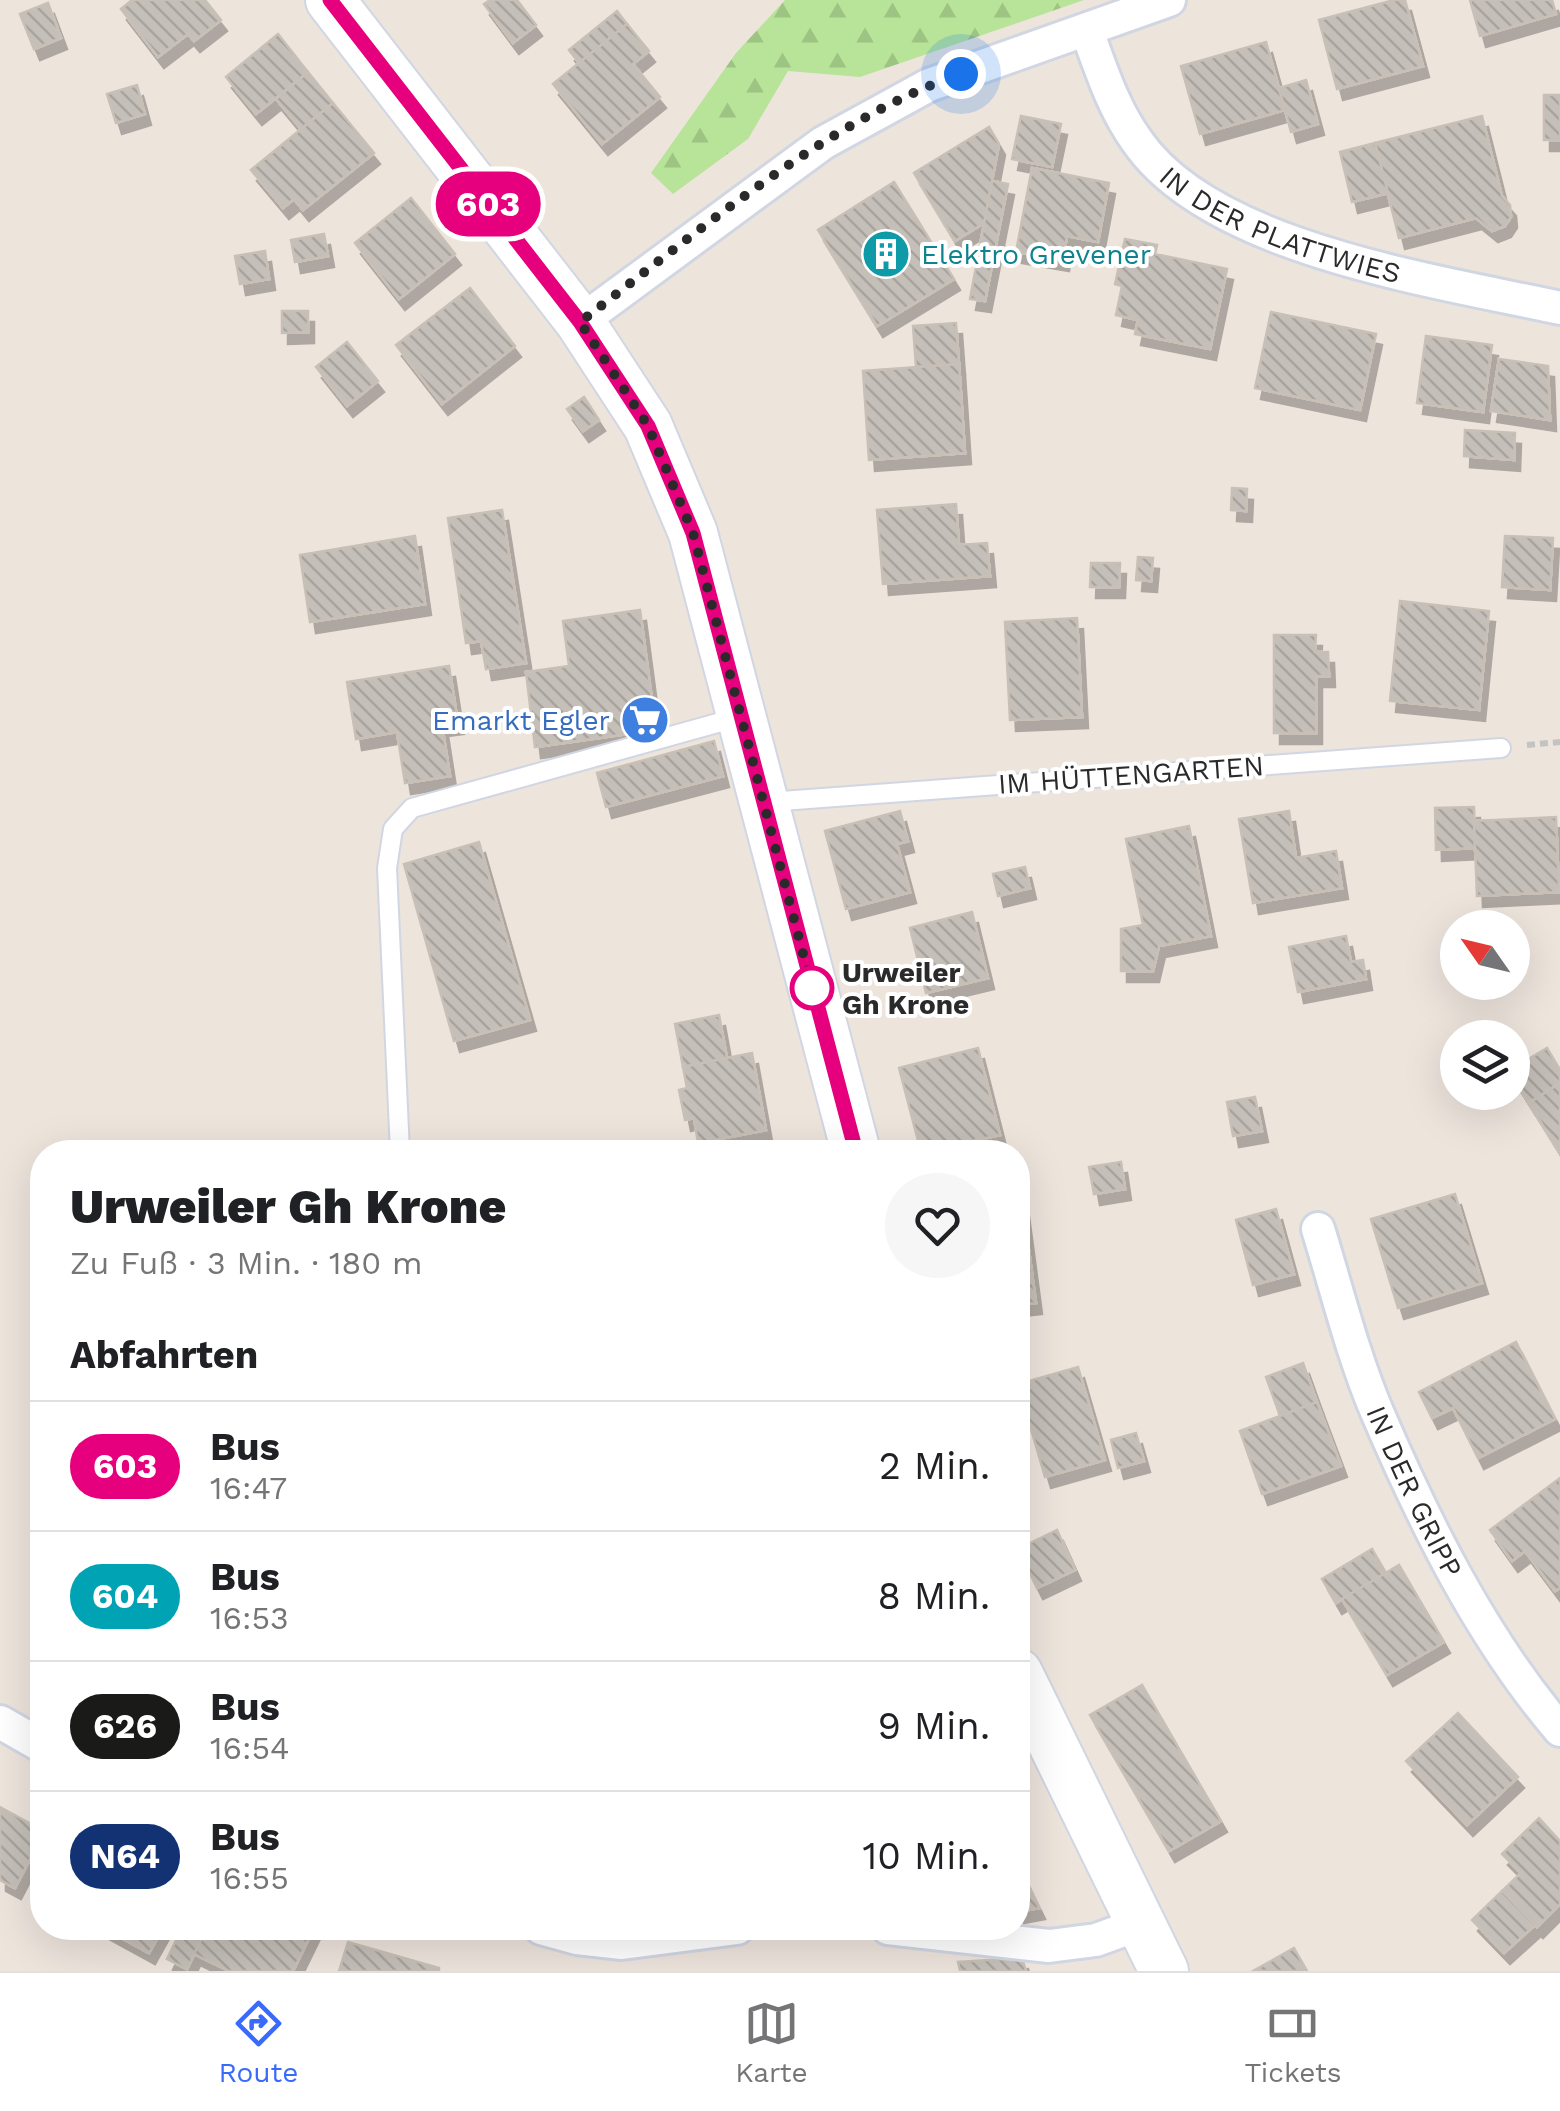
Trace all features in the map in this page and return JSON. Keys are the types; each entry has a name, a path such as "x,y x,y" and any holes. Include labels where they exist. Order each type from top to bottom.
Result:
{"main road":[{"path":"330,0 580,322 648,426 693,533 853,1140"},
{"path":"1030,1697 1164,1971"}],"street":[{"path":"580,322 823,143 929,85 1169,0"},
{"name":"IN DER PLATTWIES","path":"1087,30 1110,95 1138,143 1176,184 1232,219 1354,262 1560,308"},
{"name":"IN DER GRIPP","path":"1318,1229 1376,1410 1439,1543 1504,1658 1560,1730"},
{"path":"0,1722 30,1739"},
{"path":"995,1940 1048,1946 1096,1940 1140,1924"},
{"path":"595,1940 645,1940"}],"lane":[{"path":"399,1140 387,868 393,829 412,808 739,717"},
{"name":"IM HÜTTENGARTEN","path":"762,803 1501,748"}],"green space":[{"path":"785,0 1084,0 860,77 788,71 748,139 673,194 651,173 736,53"}],"building":[{"path":"132,0 205,0 221,20 194,41 188,34 158,57 121,9"},
{"path":"490,0 517,0 536,25 513,43 484,4"},
{"path":"1405,0 1423,66 1337,89 1319,20"},
{"path":"1470,0 1552,0 1556,14 1480,36"},
{"path":"48,3 61,38 34,49 20,14"},
{"path":"617,11 627,24 579,63 569,50"},
{"path":"627,24 649,51 633,64 660,97 602,144 553,84"},
{"path":"278,34 308,72 256,114 226,77"},
{"path":"1266,42 1285,110 1200,134 1181,66"},
{"path":"308,72 333,103 301,129 276,99"},
{"path":"1306,80 1318,124 1291,132 1279,88"},
{"path":"137,85 145,114 116,123 107,94"},
{"path":"1544,95 1560,95 1560,140 1544,140"},
{"path":"333,103 374,153 303,210 294,199 283,208 251,170"},
{"path":"1021,116 1061,124 1052,167 1012,159"},
{"path":"1482,116 1502,196 1510,205 1511,217 1505,226 1492,231 1476,218 1399,238 1375,143"},
{"path":"989,127 999,144 984,223 955,241 914,173"},
{"path":"1375,143 1388,193 1352,202 1340,152"},
{"path":"1032,168 1109,183 1098,242 1067,236 1063,260 1016,252"},
{"path":"992,181 1008,184 985,301 970,299"},
{"name":"Elektro Grevener","path":"894,182 954,279 877,326 818,230"},
{"path":"411,198 455,254 399,299 355,243"},
{"path":"324,234 328,256 295,262 291,240"},
{"path":"1125,239 1157,245 1155,254 1227,269 1210,349 1135,334 1138,320 1116,315 1122,286 1115,284"},
{"path":"265,251 269,279 240,284 235,256"},
{"path":"470,288 515,346 442,404 396,345"},
{"path":"282,311 308,311 308,332 282,333"},
{"path":"1271,312 1376,334 1360,410 1255,388"},
{"path":"956,323 959,364 916,367 913,326"},
{"path":"1426,336 1492,345 1483,412 1417,403"},
{"path":"347,342 378,381 347,406 316,367"},
{"path":"1499,359 1548,366 1550,420 1491,411"},
{"path":"959,364 965,453 869,460 863,371"},
{"path":"584,397 599,420 583,431 567,409"},
{"path":"1465,430 1515,433 1514,460 1464,456"},
{"path":"1232,488 1247,489 1246,511 1231,510"},
{"path":"956,504 959,545 987,543 990,576 883,584 877,510"},
{"path":"502,510 526,663 486,669 481,641 466,643 448,518"},
{"path":"415,536 425,604 310,622 300,555"},
{"path":"1505,536 1553,538 1550,590 1502,587"},
{"path":"1138,557 1153,558 1151,581 1136,580"},
{"path":"1091,563 1120,563 1119,587 1090,587"},
{"path":"1400,601 1489,611 1479,710 1390,701"},
{"path":"640,610 656,730 535,747 526,672 569,666 563,621"},
{"path":"1077,618 1082,717 1010,720 1005,622"},
{"path":"1274,635 1316,635 1315,652 1328,652 1329,676 1316,676 1316,733 1274,733"},
{"path":"449,666 458,723 442,725 450,776 405,783 397,732 356,739 347,682"},
{"path":"714,741 723,776 606,807 597,773"},
{"path":"1474,807 1475,848 1436,850 1435,808"},
{"path":"900,811 908,841 897,844 910,892 846,909 825,831"},
{"path":"1289,811 1296,858 1336,851 1342,888 1253,903 1239,819"},
{"path":"1556,817 1559,892 1477,896 1474,821"},
{"path":"1189,826 1211,936 1159,946 1153,971 1121,971 1121,929 1143,925 1126,839"},
{"path":"479,842 530,1020 454,1041 404,864"},
{"path":"1025,867 1030,888 998,896 993,874"},
{"path":"972,912 988,978 926,993 910,928"},
{"path":"1346,936 1351,962 1363,960 1366,979 1298,992 1289,947"},
{"path":"719,1015 727,1058 683,1067 675,1024"},
{"path":"978,1048 1000,1135 977,1140 918,1140 899,1068"},
{"path":"1547,1048 1560,1070 1560,1083 1530,1102 1530,1058"},
{"path":"752,1053 766,1130 698,1140 694,1118 685,1120 679,1090 687,1088 683,1067"},
{"path":"1560,1083 1560,1153 1530,1105"},
{"path":"1255,1097 1262,1131 1233,1136 1227,1102"},
{"path":"1121,1162 1125,1189 1094,1194 1089,1167"},
{"path":"1455,1194 1482,1283 1398,1308 1371,1219"},
{"path":"1276,1209 1294,1274 1253,1285 1236,1220"},
{"path":"1030,1258 1036,1303 1030,1304"},
{"path":"1516,1342 1555,1419 1478,1458 1453,1408 1432,1418 1419,1392"},
{"path":"1303,1363 1317,1402 1280,1416 1266,1377"},
{"path":"1078,1367 1105,1460 1045,1477 1030,1425 1030,1381"},
{"path":"1317,1402 1341,1466 1262,1494 1240,1431"},
{"path":"1136,1433 1144,1461 1118,1468 1111,1440"},
{"path":"1560,1478 1560,1588 1555,1591 1525,1551 1512,1561 1490,1530"},
{"path":"1057,1530 1075,1570 1037,1588 1030,1574 1030,1543"},
{"path":"1372,1549 1386,1573 1336,1603 1322,1579"},
{"path":"1399,1565 1444,1642 1387,1675 1342,1599"},
{"path":"1142,1685 1221,1821 1169,1851 1090,1715"},
{"path":"1458,1713 1518,1777 1467,1825 1406,1761"},
{"path":"0,1807 30,1823 30,1859 15,1888 0,1880"},
{"path":"1539,1818 1560,1841 1560,1904 1537,1927 1502,1891 1521,1873 1502,1854"},
{"path":"1030,1890 1039,1908 1030,1910"},
{"path":"1502,1891 1535,1925 1504,1953 1472,1920"},
{"path":"125,1940 156,1940 149,1953"},
{"path":"176,1940 201,1940 187,1969 167,1959"},
{"path":"201,1940 308,1940 293,1971 229,1971 194,1954"},
{"path":"348,1942 439,1968 439,1971 339,1971"},
{"path":"1294,1948 1307,1971 1253,1971"},
{"path":"1022,1958 1026,1971 960,1971 958,1962"}],"bus line":[{"name":"603","path":"330,0 580,322 648,426 693,533 853,1140"}],"place":[{"name":"Elektro Grevener","path":"886,254"},
{"name":"Emarkt Egler","path":"645,720"},
{"name":"Urweiler Gh Krone","path":"812,988"}],"route":[{"path":"812,988 693,533 648,426 580,322 823,143 929,85 961,74"}]}
